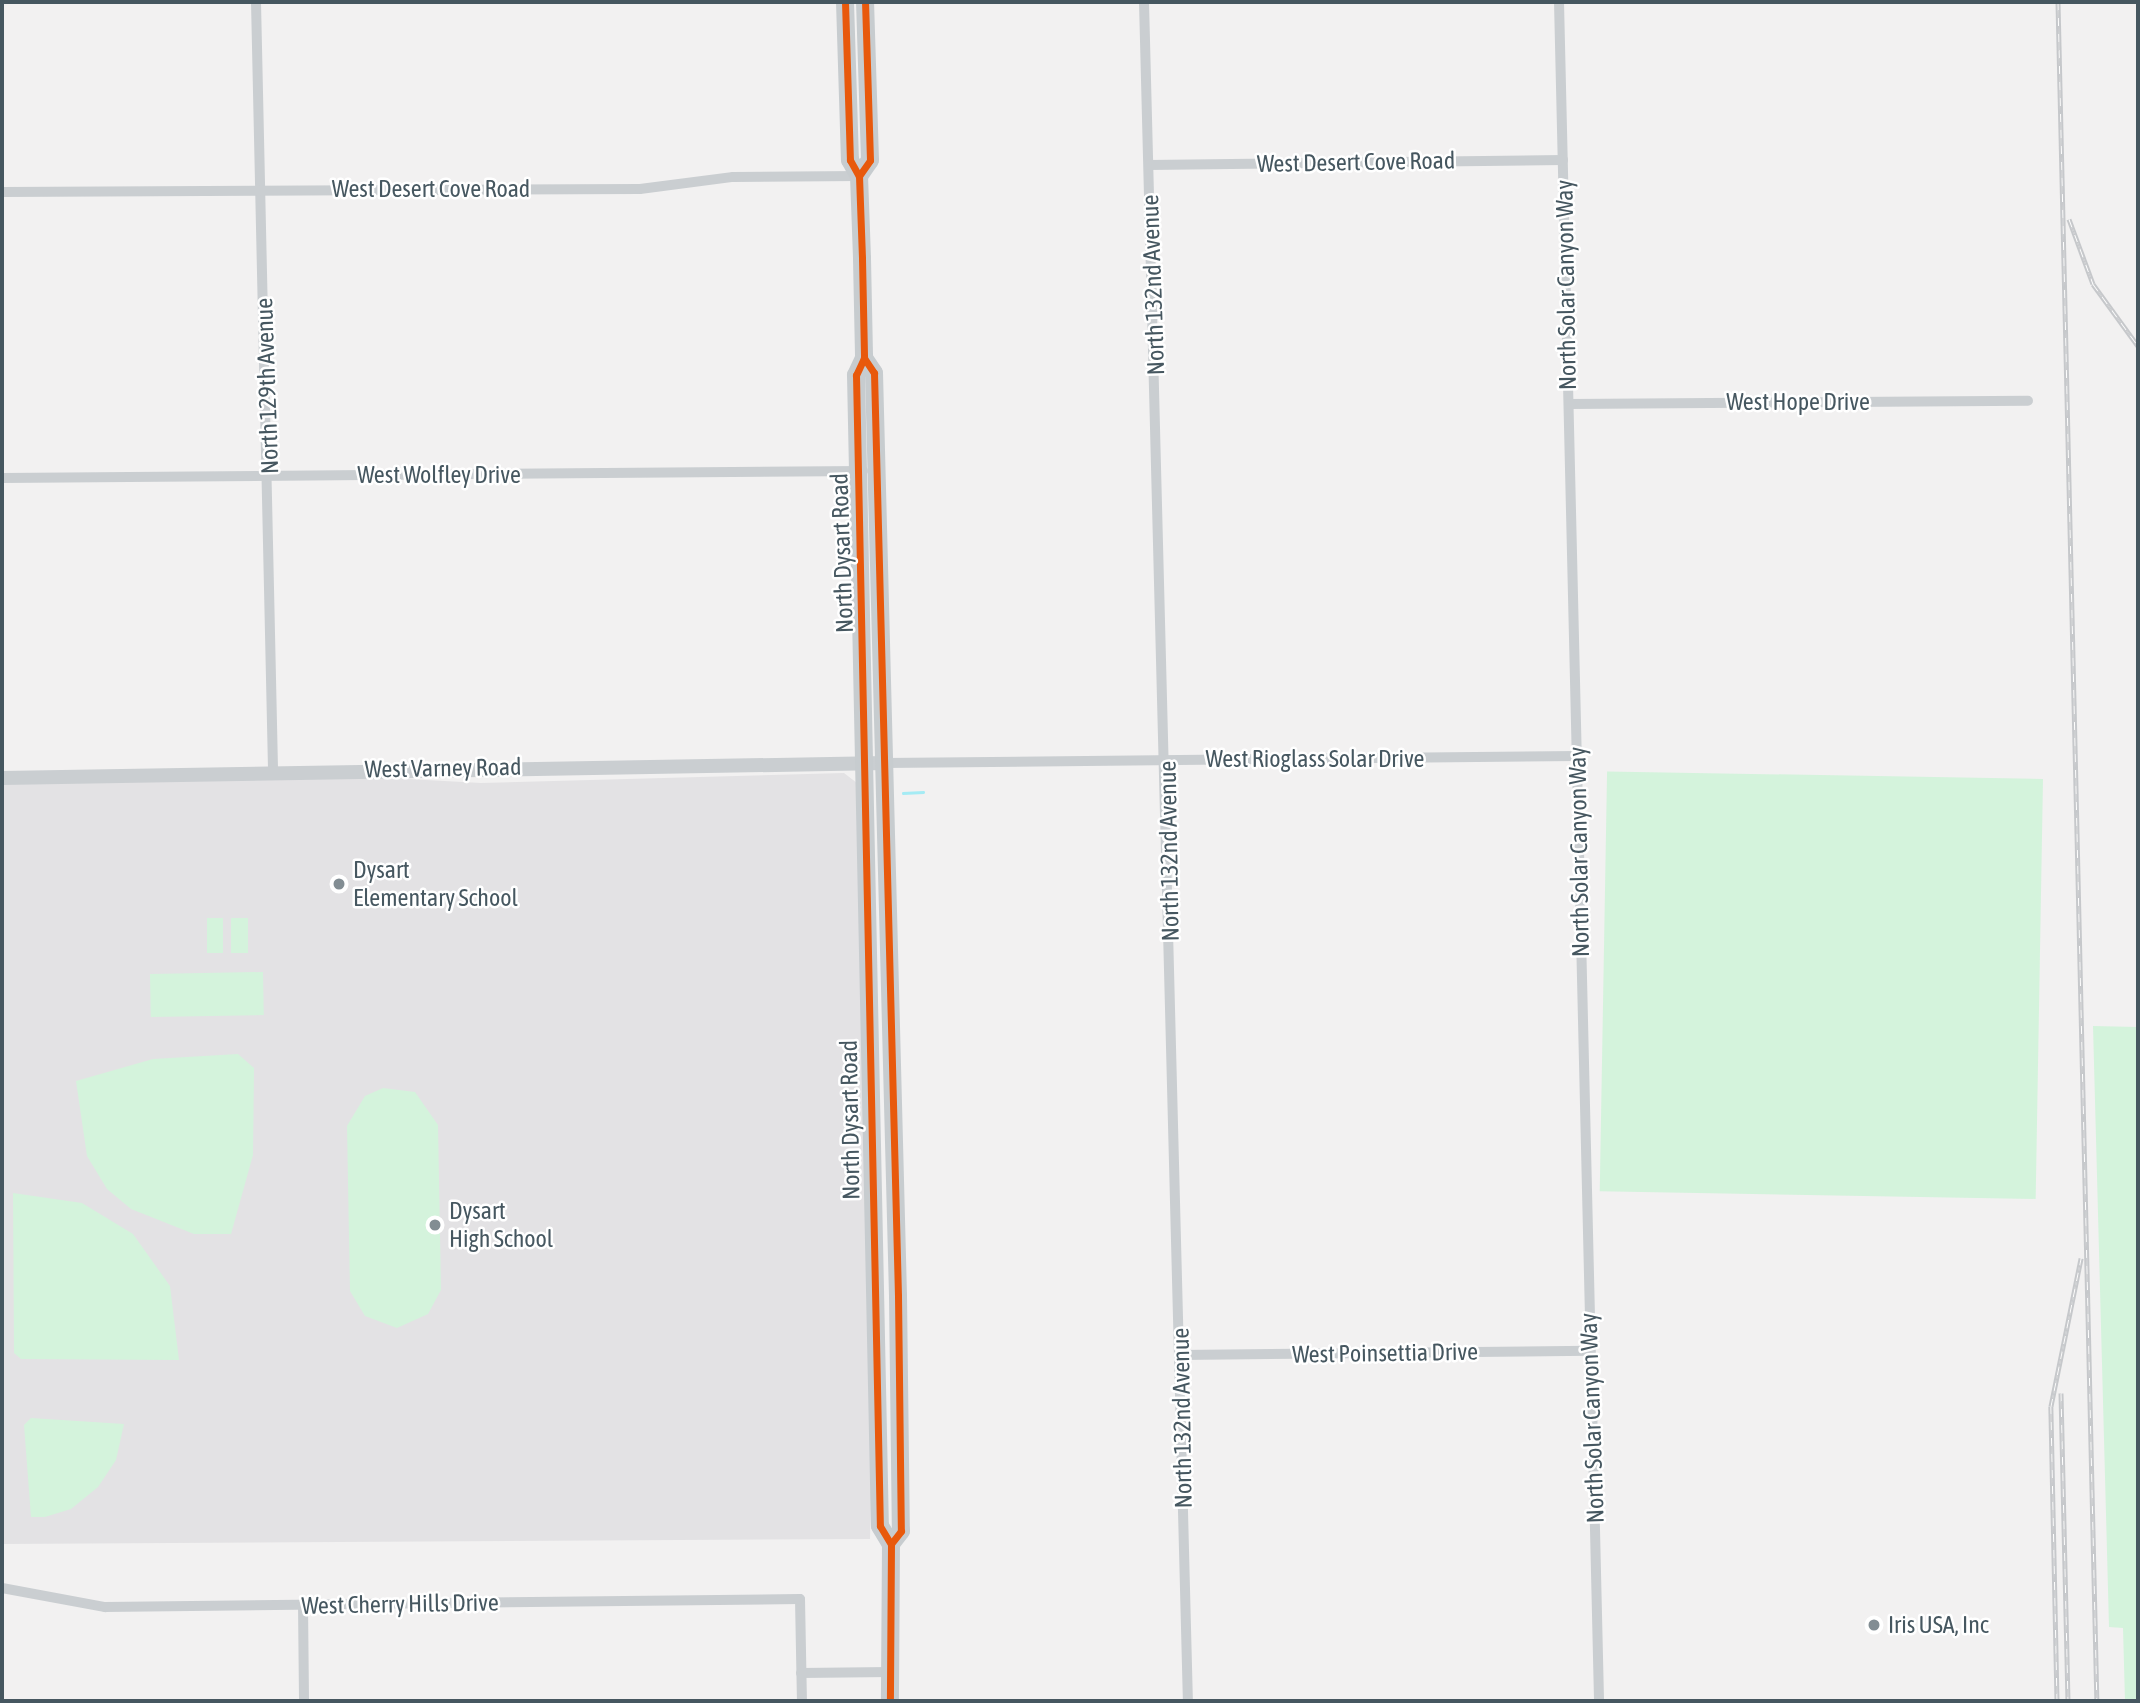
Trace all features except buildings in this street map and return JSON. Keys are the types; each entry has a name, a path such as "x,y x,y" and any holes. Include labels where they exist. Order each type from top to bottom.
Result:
{"main road":[{"name":"North Dysart Road","path":"845,2 850,160 859,176 864,358 874,373 868,471 901,1473 901,1531 891,1544 890,1701"},
{"name":"North Dysart Road","path":"859,176 870,160 865,2"},
{"name":"North Dysart Road","path":"876,763 880,1526"},
{"path":"891,1544 880,1526 901,1473"}],"street":[{"name":"North 129th Avenue","path":"256,2 269,474 273,770"},
{"name":"North 132nd Avenue","path":"1144,2 1168,760 1188,1701"},
{"name":"North Solar Canyon Way","path":"1559,2 1599,1701"},
{"name":"West Desert Cove Road","path":"1149,165 1563,160"},
{"name":"West Desert Cove Road","path":"2,192 640,189 733,177 859,176"},
{"name":"West Hope Drive","path":"1569,404 2028,401"},
{"name":"West Wolfley Drive","path":"2,478 868,471"},
{"name":"West Rioglass Solar Drive","path":"876,763 1577,756"},
{"name":"West Varney Road","path":"2,778 273,770 876,763"},
{"name":"West Poinsettia Drive","path":"1180,1355 1590,1351"},
{"name":"West Cherry Hills Drive","path":"2,1588 105,1607 800,1600 801,1673"},
{"path":"303,1605 304,1701"},
{"path":"802,1701 801,1673 890,1672"}],"shaded area":[{"name":"Dysart High School","path":"844,773 857,783 873,1412 870,1539 2,1544 2,783 389,778 481,783"}],"green space":[{"path":"1607,771 2043,779 2036,1199 1600,1191"},
{"path":"207,918 223,918 223,953 207,953"},
{"path":"231,918 248,918 248,953 231,953"},
{"path":"263,972 264,1015 151,1017 150,974"},
{"path":"2093,1026 2138,1027 2138,1701 2125,1701 2123,1628 2109,1627"},
{"path":"238,1054 254,1068 253,1155 231,1234 194,1234 131,1209 107,1189 87,1156 76,1081 153,1059"},
{"path":"383,1088 415,1092 438,1125 441,1290 428,1314 397,1328 365,1316 350,1291 347,1126 365,1096"},
{"path":"13,1193 82,1203 133,1234 170,1286 179,1360 21,1359 14,1353"},
{"path":"31,1418 124,1424 116,1460 98,1487 71,1509 45,1517 31,1517 24,1425"}],"waterway":[{"path":"903,793 923,792"}],"railway":[{"path":"2058,2 2097,1701"},
{"path":"2069,219 2093,284 2138,346"},
{"path":"2057,1701 2051,1406 2081,1258"},
{"path":"2061,1393 2068,1701"}],"cycle path":[{"path":"845,2 850,160 859,176 862,259 864,358 856,375 880,1526 891,1544 890,1701"},
{"path":"859,176 870,160 865,2"},
{"path":"864,358 874,373 898,1296 901,1531 891,1544"}],"place":[{"name":"Dysart Elementary School","path":"339,884"},
{"name":"Dysart High School","path":"435,1225"},
{"name":"Iris USA, Inc","path":"1874,1625"}]}
